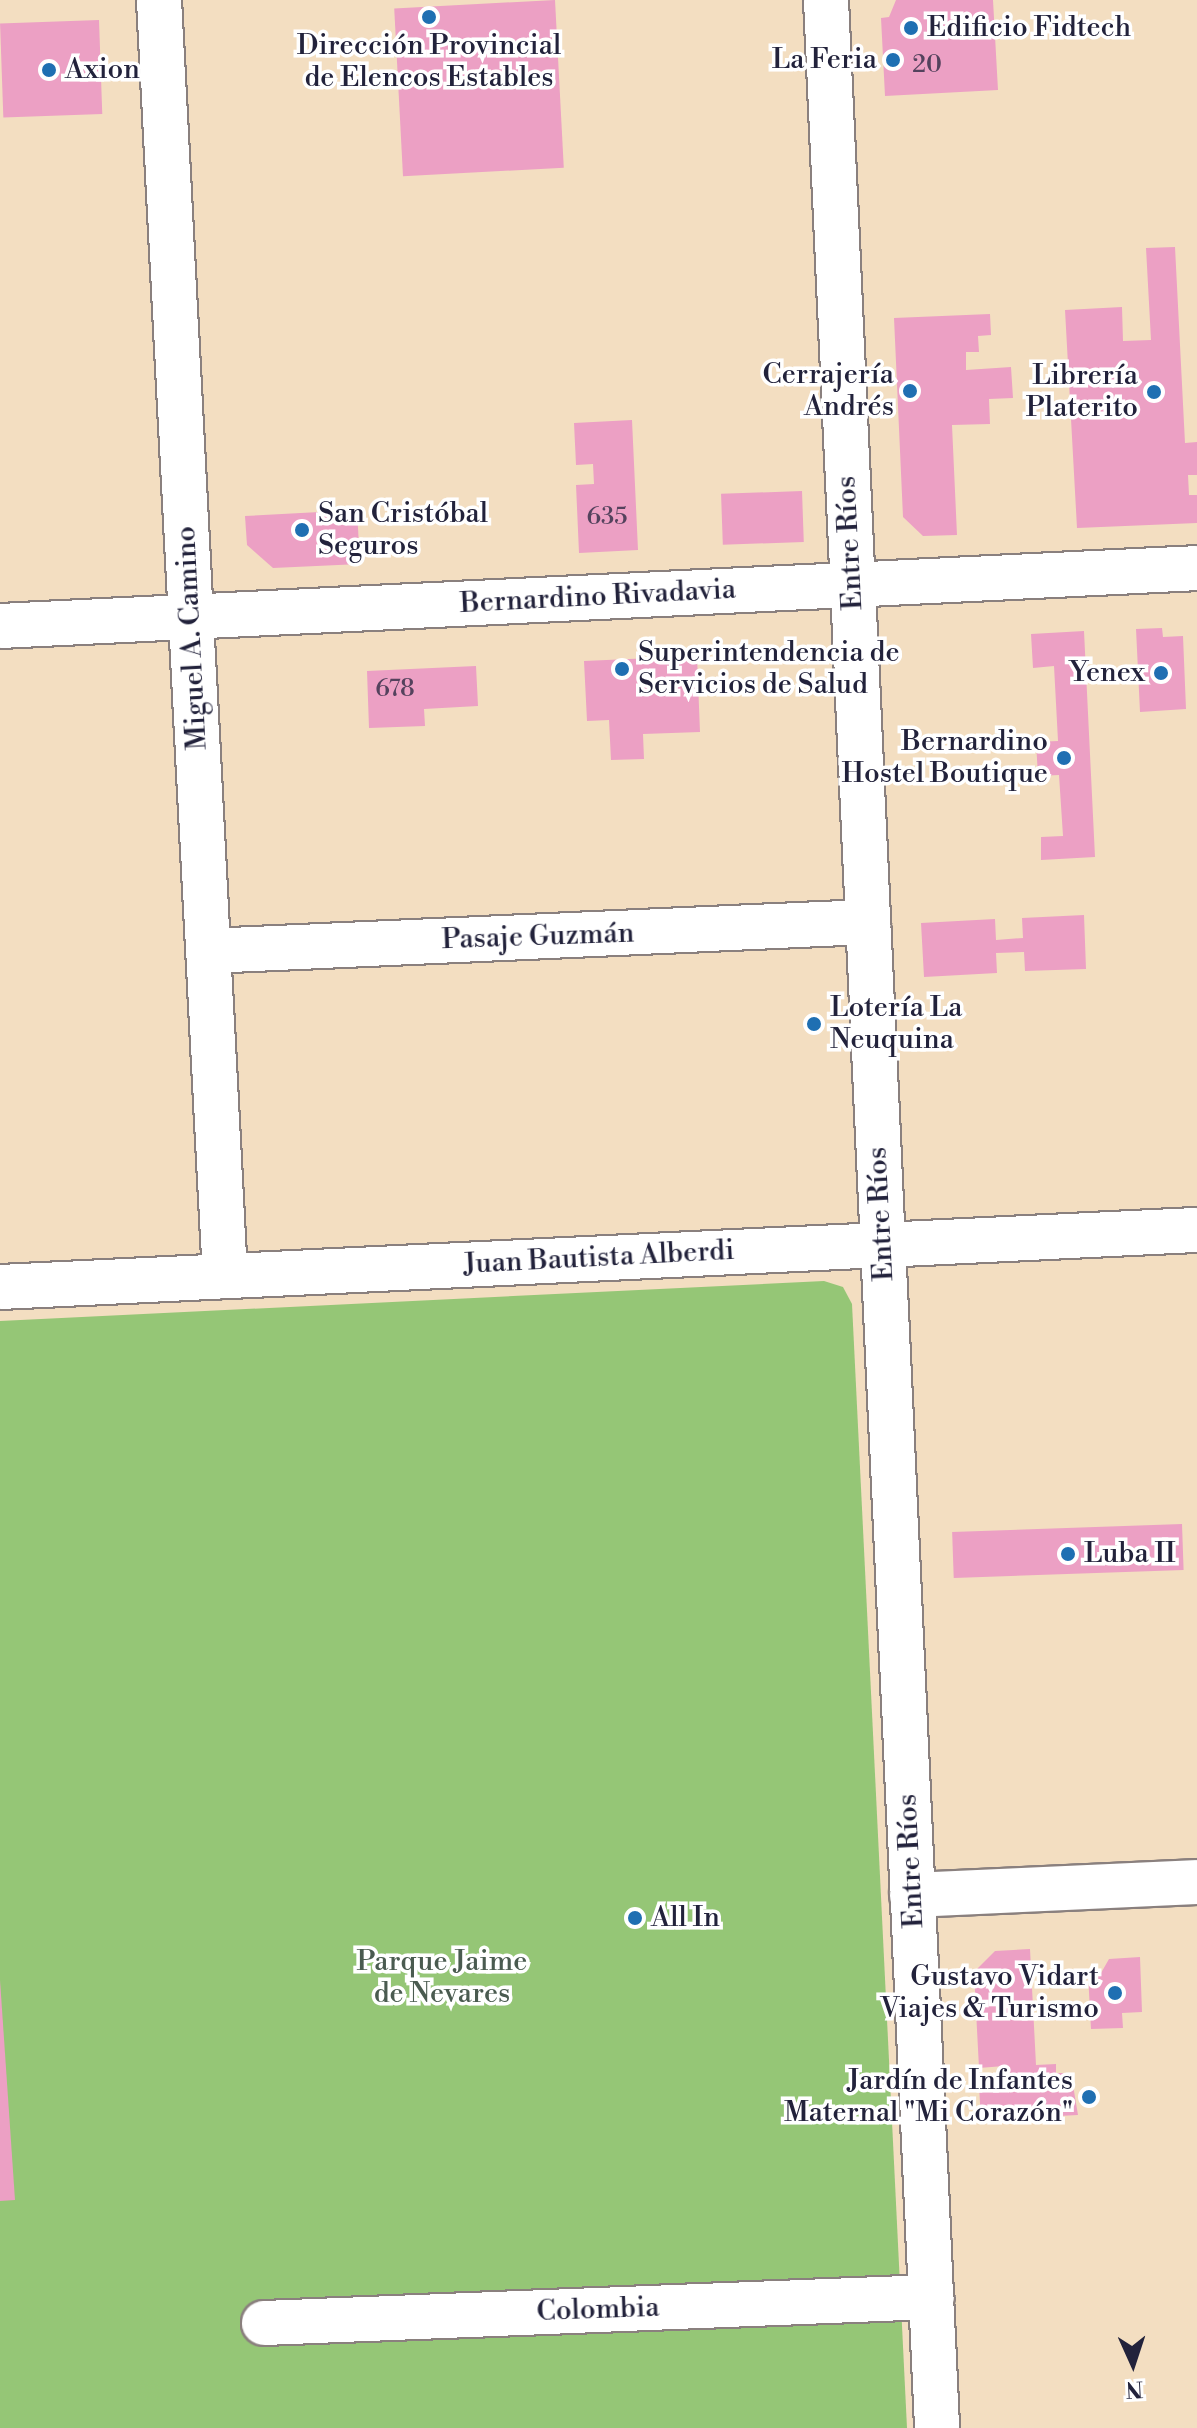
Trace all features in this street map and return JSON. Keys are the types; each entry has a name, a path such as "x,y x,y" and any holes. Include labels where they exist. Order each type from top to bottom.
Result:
{"street":[{"name":"Miguel A. Camino","path":"159,0 225,1276"},
{"name":"Entre Ríos","path":"826,0 937,2428"},
{"name":"Bernardino Rivadavia","path":"0,626 1197,568"},
{"name":"Pasaje Guzmán","path":"208,951 868,922"},
{"name":"Juan Bautista Alberdi","path":"0,1287 1197,1230"},
{"path":"912,1895 1197,1882"},
{"name":"Colombia","path":"264,2323 931,2297"}],"green space":[{"name":"Parque Jaime de Nevares","path":"824,1281 843,1287 852,1304 907,2428 0,2428 0,1321"}],"building":[{"path":"555,0 564,168 403,176 394,8"},
{"path":"896,0 993,0 998,90 885,96 881,18 889,17"},
{"path":"99,20 102,114 3,117 0,23"},
{"path":"1175,247 1185,443 1197,442 1197,475 1188,475 1189,495 1197,495 1197,523 1077,528 1065,310 1122,307 1123,341 1151,340 1146,248"},
{"path":"990,314 991,335 978,336 979,352 966,352 966,370 1011,367 1013,398 989,399 990,424 952,425 957,535 923,536 903,517 894,318"},
{"path":"632,420 638,550 579,553 576,485 594,484 593,464 576,465 574,423"},
{"path":"802,491 804,542 723,545 721,494"},
{"name":"San Cristóbal Seguros","path":"357,510 360,564 273,568 247,545 245,516"},
{"name":"Yenex","path":"1162,628 1163,637 1183,636 1186,709 1140,712 1136,629"},
{"name":"Bernardino Hostel Boutique","path":"1084,631 1095,857 1041,860 1041,837 1063,836 1059,775 1038,776 1036,742 1058,741 1054,666 1033,668 1031,634"},
{"path":"697,656 700,732 643,734 644,759 611,760 609,720 587,721 584,661"},
{"path":"476,666 478,706 424,709 425,726 369,728 367,671"},
{"path":"1084,915 1086,969 1025,971 1024,952 996,953 997,973 924,977 921,923 995,919 996,940 1023,938 1022,918"},
{"name":"Luba II","path":"1182,1524 1184,1570 954,1578 952,1532"},
{"path":"1030,1949 1036,2065 1056,2064 1056,2073 1071,2073 1078,2115 981,2120 979,2086 1005,2085 1004,2066 979,2068 974,1972 995,1951"},
{"name":"Gustavo Vidart Viajes & Turismo","path":"1140,1957 1142,2012 1122,2013 1123,2028 1091,2029 1088,1974 1101,1973 1109,1959"},
{"path":"0,1980 15,2200 0,2201"}],"place":[{"name":"Dirección Provincial de Elencos Estables","path":"429,17"},
{"name":"Edificio Fidtech","path":"911,28"},
{"name":"La Feria","path":"893,60"},
{"name":"Axion","path":"49,70"},
{"name":"Cerrajería Andrés","path":"910,391"},
{"name":"Librería Platerito","path":"1154,392"},
{"name":"San Cristóbal Seguros","path":"302,530"},
{"name":"Superintendencia de Servicios de Salud","path":"622,669"},
{"name":"Yenex","path":"1161,673"},
{"name":"Bernardino Hostel Boutique","path":"1064,758"},
{"name":"Lotería La Neuquina","path":"814,1024"},
{"name":"Luba II","path":"1068,1554"},
{"name":"All In","path":"635,1918"},
{"name":"Gustavo Vidart Viajes & Turismo","path":"1115,1993"},
{"name":"Jardín de Infantes Maternal \"Mi Corazón\"","path":"1089,2097"}]}
